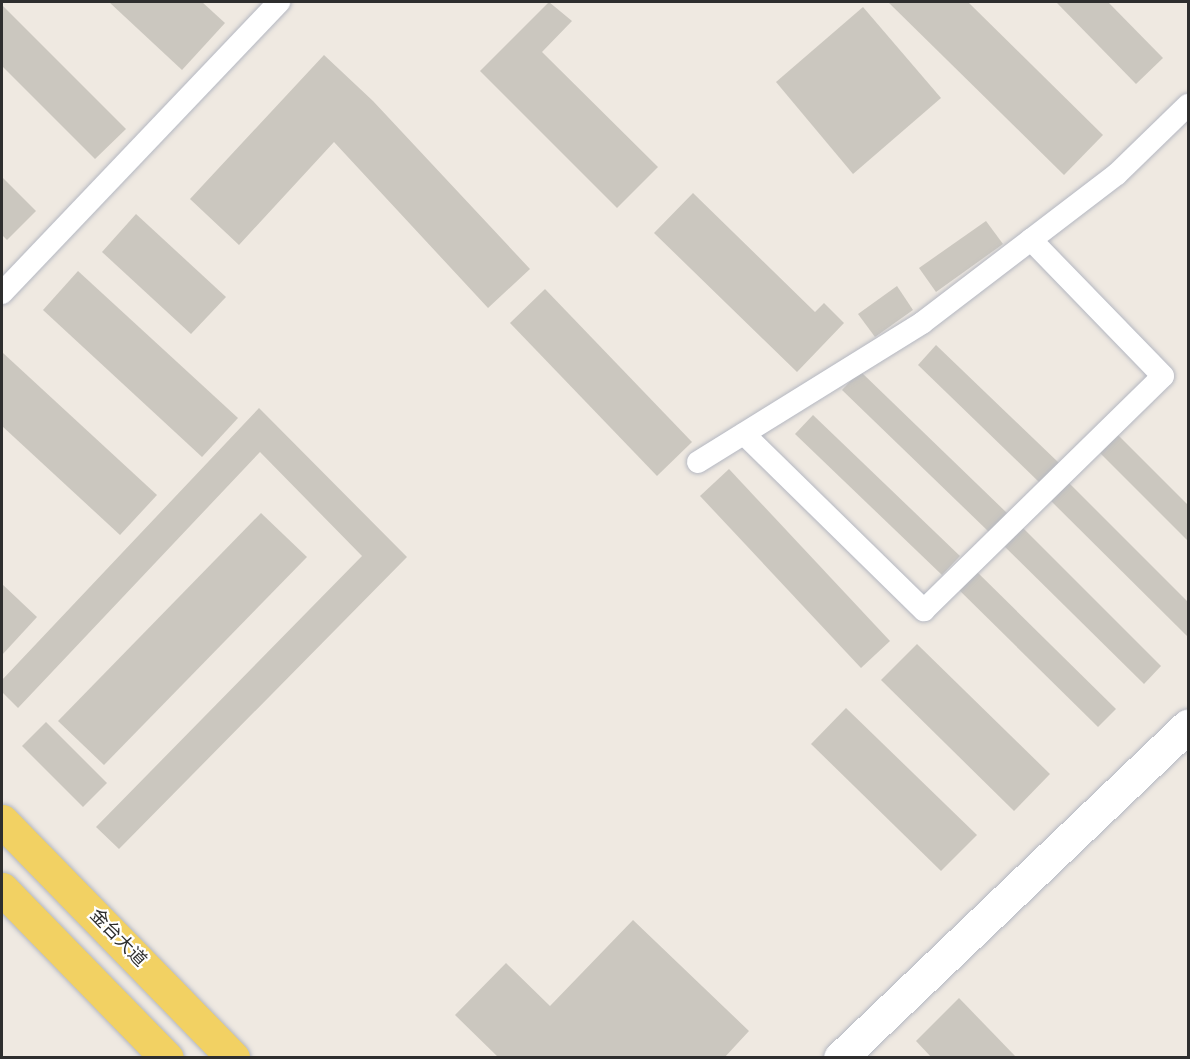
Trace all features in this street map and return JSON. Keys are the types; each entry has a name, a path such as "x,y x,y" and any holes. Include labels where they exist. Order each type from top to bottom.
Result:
{"main road":[{"name":"金台大道","path":"2,821 233,1058"},
{"path":"2,889 168,1058"}],"street":[{"path":"2,293 279,2"},
{"path":"698,462 922,323 1118,174 1188,105"},
{"path":"744,434 924,610 1163,376 1031,240"},
{"path":"840,1058 1188,726"}],"building":[{"path":"109,2 202,2 225,23 182,70"},
{"path":"549,2 572,21 542,52 658,167 617,208 480,71"},
{"path":"888,2 968,2 1103,135 1064,175"},
{"path":"1056,2 1108,2 1163,58 1136,84"},
{"path":"2,5 126,129 95,159 2,66"},
{"path":"863,7 941,98 853,174 776,82"},
{"path":"324,55 373,101 530,269 488,308 334,142 239,245 190,199"},
{"path":"2,177 36,211 7,240 2,235"},
{"path":"693,193 815,312 824,303 844,323 797,372 654,233"},
{"path":"136,214 226,297 191,334 102,252"},
{"path":"986,221 1003,244 936,292 919,268"},
{"path":"78,271 238,418 202,457 43,310"},
{"path":"897,286 913,310 875,337 858,314"},
{"path":"545,289 692,442 657,476 510,323"},
{"path":"936,345 1059,463 1040,483 918,365"},
{"path":"3,353 157,495 120,535 2,426"},
{"path":"860,371 1007,513 989,532 842,390"},
{"path":"259,408 407,557 119,849 96,827 362,556 260,452 18,708 2,692 2,680"},
{"path":"813,415 960,556 942,575 795,434"},
{"path":"1115,432 1188,505 1188,541 1097,450"},
{"path":"729,469 890,641 861,668 700,496"},
{"path":"1064,478 1188,602 1188,637 1046,496"},
{"path":"261,513 307,557 104,765 58,721"},
{"path":"1019,524 1161,666 1144,684 1001,543"},
{"path":"973,568 1116,709 1098,727 955,586"},
{"path":"2,584 37,617 2,655"},
{"path":"917,644 1050,774 1014,811 881,680"},
{"path":"846,708 977,835 941,871 811,744"},
{"path":"46,722 107,783 83,807 22,746"},
{"path":"633,920 749,1031 724,1058 499,1058 455,1015 506,963 550,1006"},
{"path":"959,998 1017,1058 932,1058 916,1041"}]}
